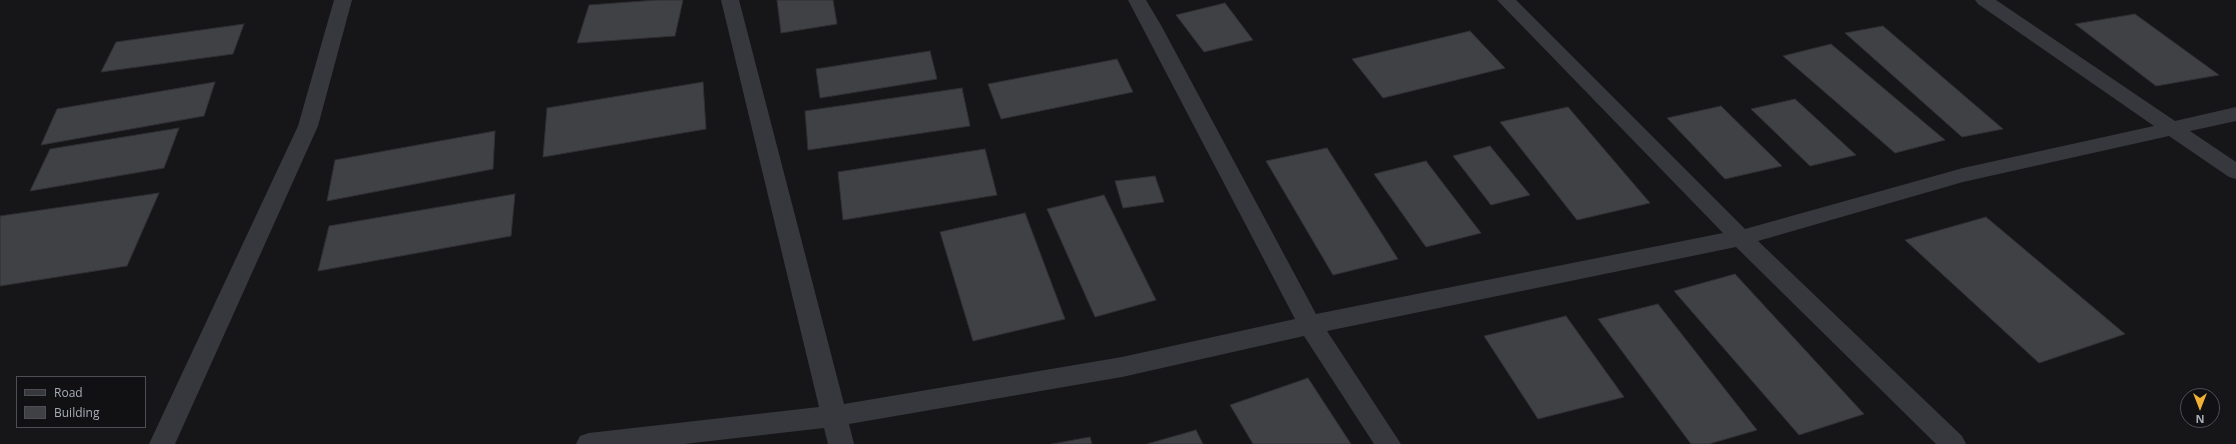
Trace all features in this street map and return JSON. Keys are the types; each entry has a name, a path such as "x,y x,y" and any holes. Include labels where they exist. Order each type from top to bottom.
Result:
{"street":[{"path":"162,444 308,126 343,0"},
{"path":"730,0 841,444"},
{"path":"1137,0 1153,27 1310,325 1388,444"},
{"path":"1506,0 1741,238 1953,444"},
{"path":"1984,0 2236,172"},
{"path":"589,444 835,416 1122,367 1310,325 1741,238 1963,175 2236,114"}],"building":[{"path":"657,0 683,0 675,36 577,43 589,5"},
{"path":"777,0 833,0 837,24 781,33"},
{"path":"1225,3 1253,40 1204,52 1176,15"},
{"path":"2135,14 2219,75 2156,86 2075,24"},
{"path":"244,24 233,54 101,72 116,42"},
{"path":"1883,26 2003,129 1962,137 1845,33"},
{"path":"1470,31 1505,68 1383,98 1352,59"},
{"path":"1831,44 1945,140 1895,153 1783,56"},
{"path":"930,51 937,79 820,98 816,69"},
{"path":"1117,59 1133,92 1001,119 988,84"},
{"path":"215,82 204,116 41,145 57,109"},
{"path":"703,82 706,129 543,157 547,108"},
{"path":"962,88 970,126 808,150 805,111"},
{"path":"1795,99 1856,155 1810,166 1751,109"},
{"path":"1721,106 1782,166 1725,179 1667,118"},
{"path":"1568,107 1650,203 1577,220 1500,122"},
{"path":"179,128 164,168 30,191 50,149"},
{"path":"495,131 493,169 327,201 335,160"},
{"path":"1490,146 1530,195 1491,205 1453,156"},
{"path":"1327,148 1398,259 1333,275 1266,161"},
{"path":"985,149 997,195 843,220 838,172"},
{"path":"1426,161 1481,233 1426,247 1374,174"},
{"path":"1155,176 1164,202 1123,208 1115,181"},
{"path":"159,193 127,266 0,286 0,216"},
{"path":"515,194 511,236 318,271 329,226"},
{"path":"1104,195 1156,300 1095,317 1047,209"},
{"path":"1025,213 1065,319 973,341 940,232"},
{"path":"1986,217 2125,334 2039,363 1905,240"},
{"path":"1735,274 1864,414 1799,435 1674,291"},
{"path":"1658,304 1757,430 1709,444 1691,444 1598,319"},
{"path":"1566,316 1624,397 1538,419 1484,336"},
{"path":"1308,378 1351,444 1253,444 1230,405"},
{"path":"1196,430 1203,444 1147,444"},
{"path":"1090,437 1092,444 1052,444"}]}
